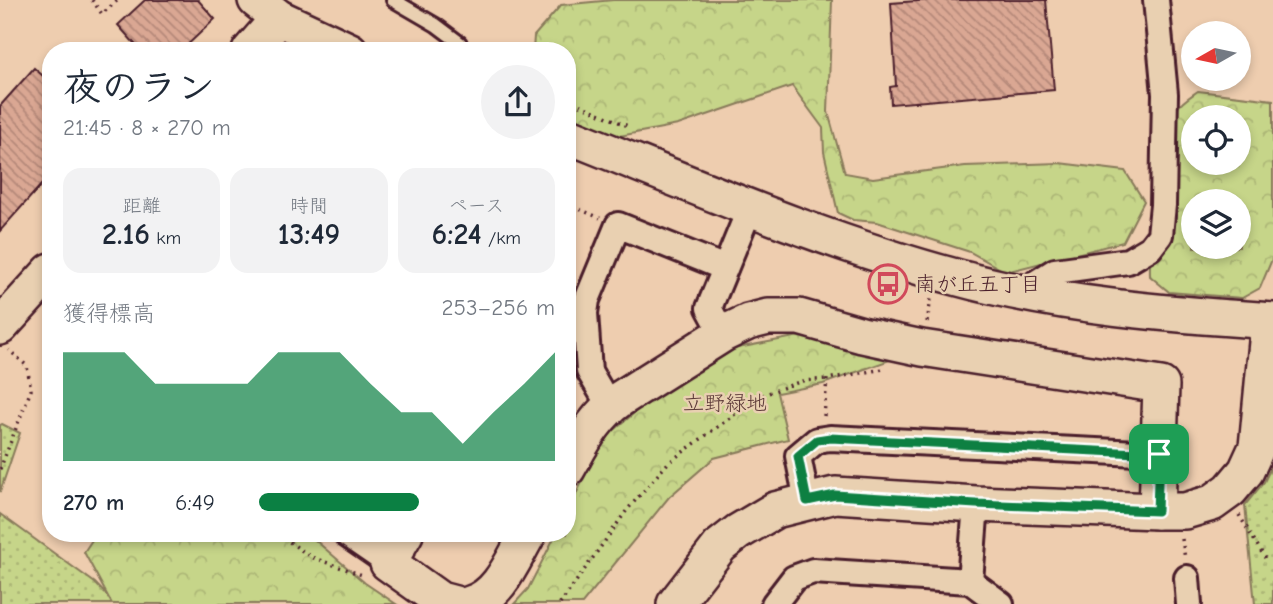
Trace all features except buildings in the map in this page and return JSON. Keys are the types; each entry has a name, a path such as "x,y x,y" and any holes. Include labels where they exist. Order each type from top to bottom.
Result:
{"street":[{"path":"1028,294 1036,283 1055,271 1128,261 1150,248 1160,235 1165,94 1156,0"},
{"path":"254,42 267,9 332,42"},
{"path":"576,139 867,251 960,279 1028,294 1147,312 1271,321 1257,447 1245,471 1230,490 1212,503 1185,511 1157,511 835,495 775,510 738,532 720,546 675,604"},
{"path":"723,334 709,308 750,208"},
{"path":"610,407 589,371 585,313 587,300 618,225 725,268"},
{"path":"3,337 42,283"},
{"path":"576,453 593,425 610,407 723,334 748,322 768,317 799,317 922,348 1161,385 1157,511"},
{"path":"807,501 798,456 821,439 1159,454"},
{"path":"970,581 976,504"},
{"path":"360,542 388,558 440,600 455,604"},
{"path":"470,604 480,601 495,589 523,542"},
{"path":"776,603 794,578 813,571 970,581 1001,604"},
{"path":"1187,578 1189,604"}],"lane":[{"path":"394,0 459,42"}],"path":[{"path":"92,0 102,13 118,0"},
{"path":"576,103 630,127"},
{"path":"576,208 618,225"},
{"path":"927,321 932,297"},
{"path":"0,470 31,390 27,366 3,337"},
{"path":"560,604 627,510 668,463 760,396 802,381 893,367"},
{"path":"821,439 827,379"},
{"path":"1233,504 1265,558"},
{"path":"1182,537 1187,578"},
{"path":"290,542 311,556 388,558"}],"green space":[{"path":"613,0 832,0 828,112 845,173 873,178 965,166 1059,163 1125,171 1144,201 1123,242 1006,272 970,252 877,222 853,220 838,213 824,152 823,128 792,86 678,125 609,138 576,119 576,42 534,42 534,36 561,5"},
{"path":"1198,91 1273,100 1273,257 1260,288 1242,298 1169,292 1150,276 1151,240 1165,141 1177,109 1181,105"},
{"name":"立野緑地","path":"800,336 890,360 823,384 777,393 788,439 714,458 669,497 582,604 514,604 528,589 552,542 576,542 576,494 603,440 701,355"},
{"path":"0,425 20,433 0,492"},
{"path":"1273,463 1273,604 1255,604 1245,505 1264,482"},
{"path":"0,514 95,583 115,604 0,604"},
{"path":"91,542 317,542 365,583 396,604 112,604 84,552"}],"place":[{"name":"南が丘五丁目","path":"888,284"}],"route":[{"path":"830,438 1159,454 1157,511 835,495 807,501 798,456 817,440 830,438"}]}
